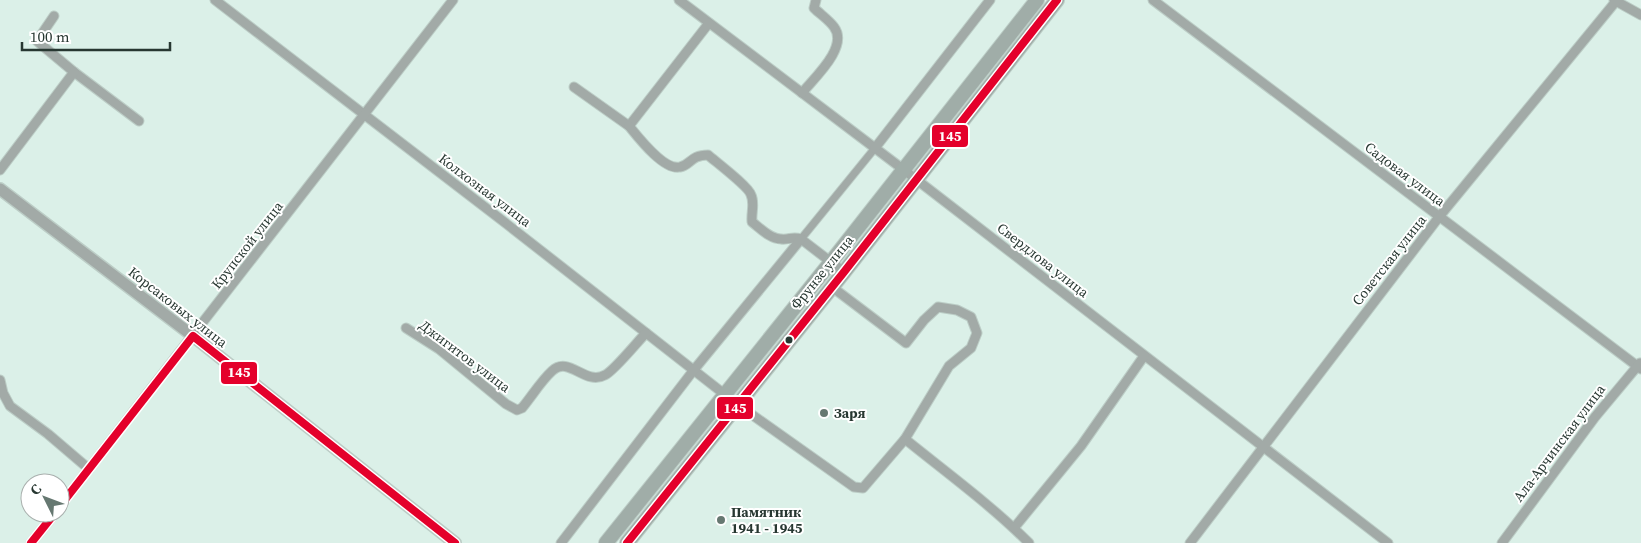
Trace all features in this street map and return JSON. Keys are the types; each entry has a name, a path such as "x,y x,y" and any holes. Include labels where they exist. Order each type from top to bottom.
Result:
{"main road":[{"name":"Фрунзе улица","path":"606,543 831,262 1037,0"},
{"name":"Фрунзе улица","path":"627,543 736,404 844,272 1057,0"}],"street":[{"name":"Колхозная улица","path":"216,0 736,404 854,487 863,488 905,439"},
{"name":"Крупской улица","path":"70,493 454,0"},
{"name":"Свердлова улица","path":"680,0 1388,543"},
{"path":"802,93 834,54 839,41 835,28 814,8 816,0"},
{"path":"560,543 693,371 875,148 990,0"},
{"name":"Садовая улица","path":"1153,0 1439,217 1640,366"},
{"path":"1615,0 1641,15"},
{"name":"Советская улица","path":"1190,543 1439,217 1615,0"},
{"path":"54,16 37,41 139,122"},
{"path":"629,126 709,23"},
{"path":"0,170 74,72"},
{"path":"574,87 629,126 668,166 674,168 682,167 694,157 708,155 751,192 753,202 752,222 770,236 781,240 794,237 801,239 844,272"},
{"name":"Корсаковых улица","path":"0,189 193,336 455,543"},
{"path":"832,287 906,343 924,320 938,307 957,310 971,318 977,333 971,348 949,366 905,439 1014,528 1029,543"},
{"name":"Джигитов улица","path":"406,328 439,349 506,404 517,410 522,408 552,370 560,366 567,366 580,374 594,378 606,375 646,333"},
{"path":"1014,528 1080,446 1144,356"},
{"name":"Ала-Арчинская улица","path":"1502,543 1594,417 1640,366"},
{"path":"0,380 3,393 10,406 48,434 89,469"},
{"path":"31,543 47,523"}],"transit line":[{"name":"145","path":"627,543 844,272 1057,0"},
{"name":"145","path":"70,493 193,336 455,543"},
{"name":"145","path":"31,543 47,523"}],"place":[{"name":"Заря","path":"824,413"},
{"name":"Памятник 1941 - 1945","path":"721,520"}]}
